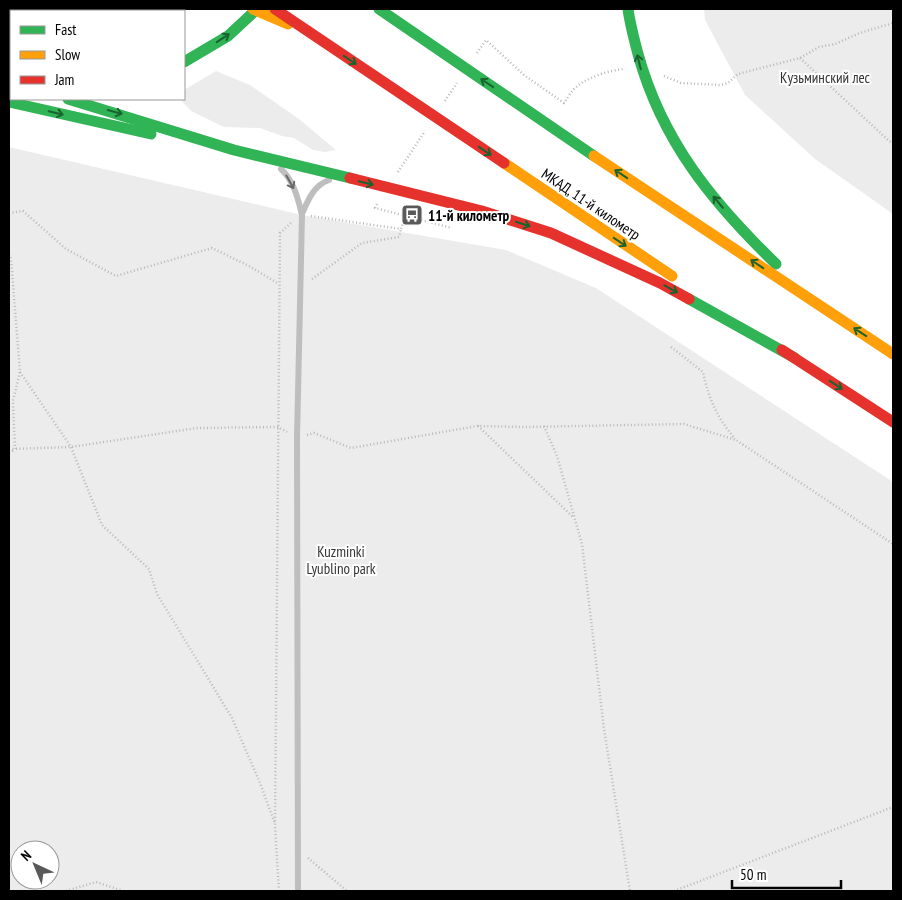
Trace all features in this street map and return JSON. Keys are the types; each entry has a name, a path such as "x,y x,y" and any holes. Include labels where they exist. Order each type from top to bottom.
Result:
{"main road":[{"path":"253,9 310,33"},
{"path":"185,61 228,36 257,9"},
{"name":"МКАД, 11-й километр","path":"275,9 893,422"},
{"path":"378,9 644,190 893,354"},
{"path":"628,9 640,67 659,117 688,167 749,239 826,311"},
{"path":"71,100 234,150 482,210 551,233 660,283 795,358"},
{"path":"9,102 134,131 234,150"}],"lane":[{"path":"266,158 283,171 291,182 302,215 297,438 298,891"},
{"path":"302,215 316,189 326,181 342,177"}],"path":[{"path":"486,40 524,75 564,103 574,89 593,77 611,70 640,67 681,83 721,85 728,83 738,74 800,58 819,47 835,44 860,33 893,23"},
{"path":"800,58 889,141 893,142"},
{"path":"374,208 452,228"},
{"path":"9,213 23,211 66,249 116,276 212,248 249,266 279,284"},
{"path":"279,891 275,826 280,233 302,215 401,228"},
{"path":"300,287 362,242 399,238 405,216"},
{"path":"9,254 11,259 20,372 13,401 15,449"},
{"path":"671,347 703,372 708,395 724,426 736,440 893,544"},
{"path":"20,372 71,447 102,525 149,569 157,594 232,718 260,783 275,826"},
{"path":"9,449 71,447 197,428 278,427 297,438 314,433 351,448 478,426 684,424 736,440"},
{"path":"478,426 574,518"},
{"path":"544,426 557,456 582,544 604,728 630,891"},
{"path":"9,453 15,449"},
{"path":"674,891 893,807"},
{"path":"298,849 347,891"},
{"path":"66,891 96,882 123,891"}],"green space":[{"path":"153,9 154,10 35,10"},
{"name":"Кузьминский лес","path":"704,9 893,9 893,214 815,159 745,95 705,20"},
{"path":"216,71 250,85 299,119 336,150 325,152 313,150 294,138 260,128 224,127 191,111 181,100 185,100 185,89"},
{"name":"Kuzminki Lyublino park","path":"9,147 302,215 506,250 596,288 893,482 893,891 9,891"}],"traffic: fast":[{"path":"185,61 228,36 257,9"},
{"path":"379,9 594,156"},
{"path":"628,9 648,85 675,142 711,193 776,264"},
{"path":"71,100 234,150 350,178"},
{"path":"9,102 151,134"},
{"path":"689,299 795,358"}],"traffic: slow":[{"path":"253,9 288,24"},
{"path":"594,156 893,354"},
{"path":"504,163 672,276"}],"traffic: jam":[{"path":"275,9 504,163"},
{"path":"350,178 482,211 551,233 660,283 689,299"},
{"path":"782,350 893,422"}],"place":[{"name":"11-й километр","path":"412,215"}]}
